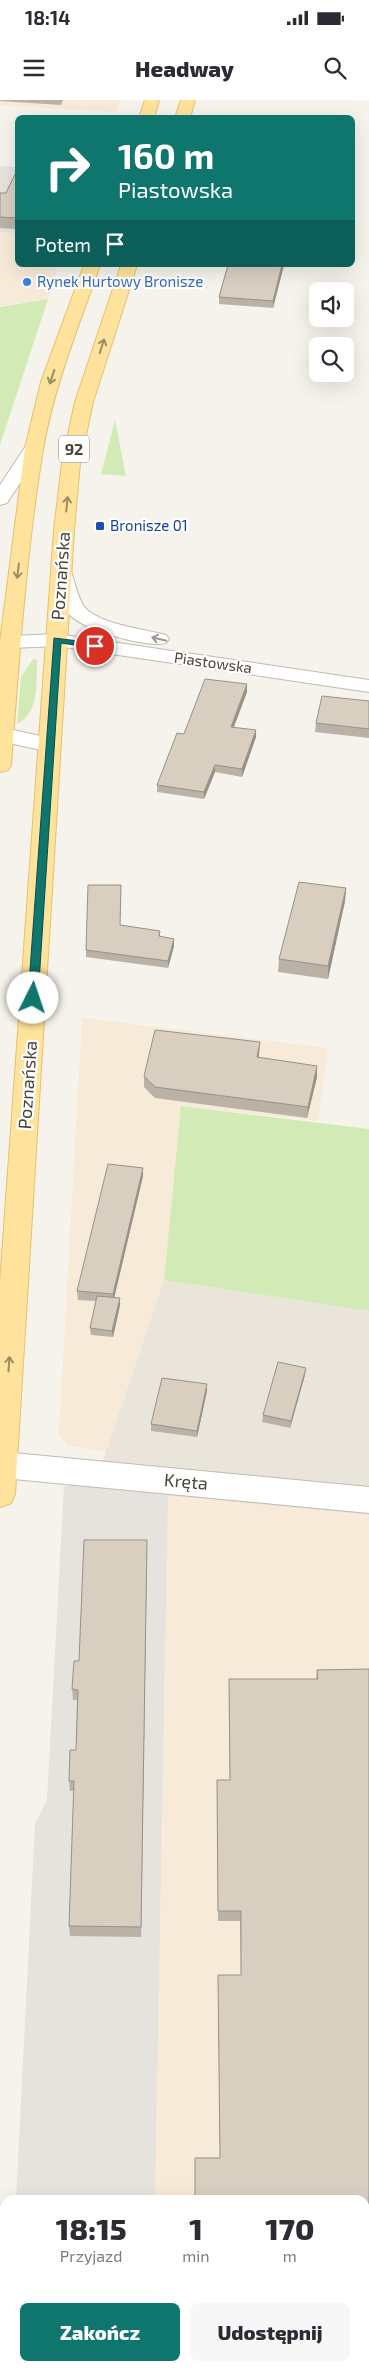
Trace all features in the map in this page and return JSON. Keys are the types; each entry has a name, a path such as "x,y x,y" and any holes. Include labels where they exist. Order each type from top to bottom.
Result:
{"main road":[{"path":"147,115 152,100"},
{"path":"183,115 188,100"},
{"name":"92","path":"1,747 4,674 11,642 14,600 34,448 50,382 91,267"},
{"name":"Poznańska","path":"1,1480 61,572 72,463 84,402 128,267"}],"street":[{"path":"0,499 34,448"},
{"path":"61,572 76,610 90,620 130,632 343,682"},
{"name":"Piastowska","path":"11,642 57,640 369,686"},
{"path":"1,747 30,750 50,745"},
{"name":"Kręta","path":"1,1480 369,1500"}],"shaded area":[{"path":"0,100 121,100 116,112 0,105"},
{"path":"0,166 15,167 15,233 0,232"},
{"name":"Rynek Hurtowy Bronisze","path":"0,232 15,233 15,267 57,267 48,299 0,306"},
{"path":"82,1018 328,1048 318,1121 181,1106 164,1280 106,1451 67,1445 59,1433"},
{"path":"164,1280 369,1311 369,1515 168,1496 95,1483"},
{"path":"95,1483 168,1496 155,2195 16,2195 35,1824 47,1800 64,1486"},
{"path":"168,1496 369,1515 369,2195 155,2195"}],"green space":[{"path":"48,299 0,445 0,307"},
{"path":"115,420 126,476 101,474"},
{"path":"33,659 37,660 33,705 30,712 17,724 21,677"},
{"path":"181,1106 369,1129 369,1311 164,1280"}],"building":[{"path":"15,174 15,218 0,217 0,193 6,193"},
{"path":"227,267 282,267 273,301 219,297"},
{"path":"205,679 247,684 231,727 256,730 242,769 215,765 204,792 157,785 177,733 184,734"},
{"path":"322,696 369,701 369,729 316,723"},
{"path":"299,882 346,888 328,966 279,959"},
{"path":"88,885 121,885 120,925 160,931 159,936 174,939 168,961 86,950"},
{"path":"155,1030 260,1042 257,1057 317,1066 308,1107 155,1087 144,1076"},
{"path":"108,1164 143,1168 113,1294 77,1291"},
{"path":"97,1296 120,1298 112,1331 90,1328"},
{"path":"278,1362 306,1368 291,1421 263,1415"},
{"path":"162,1378 207,1384 197,1431 151,1424"},
{"path":"84,1540 147,1540 141,1927 69,1926 74,1781 69,1781 70,1750 76,1750 78,1690 72,1689 74,1661 79,1661"},
{"path":"369,1669 369,2195 195,2195 195,2158 220,2158 218,1975 241,1975 241,1911 218,1911 217,1780 230,1780 229,1679 318,1679 317,1670"}],"place":[{"name":"Rynek Hurtowy Bronisze","path":"27,282"},
{"name":"Bronisze 01","path":"100,526"}],"route":[{"path":"33,998 57,640 95,646"}]}
